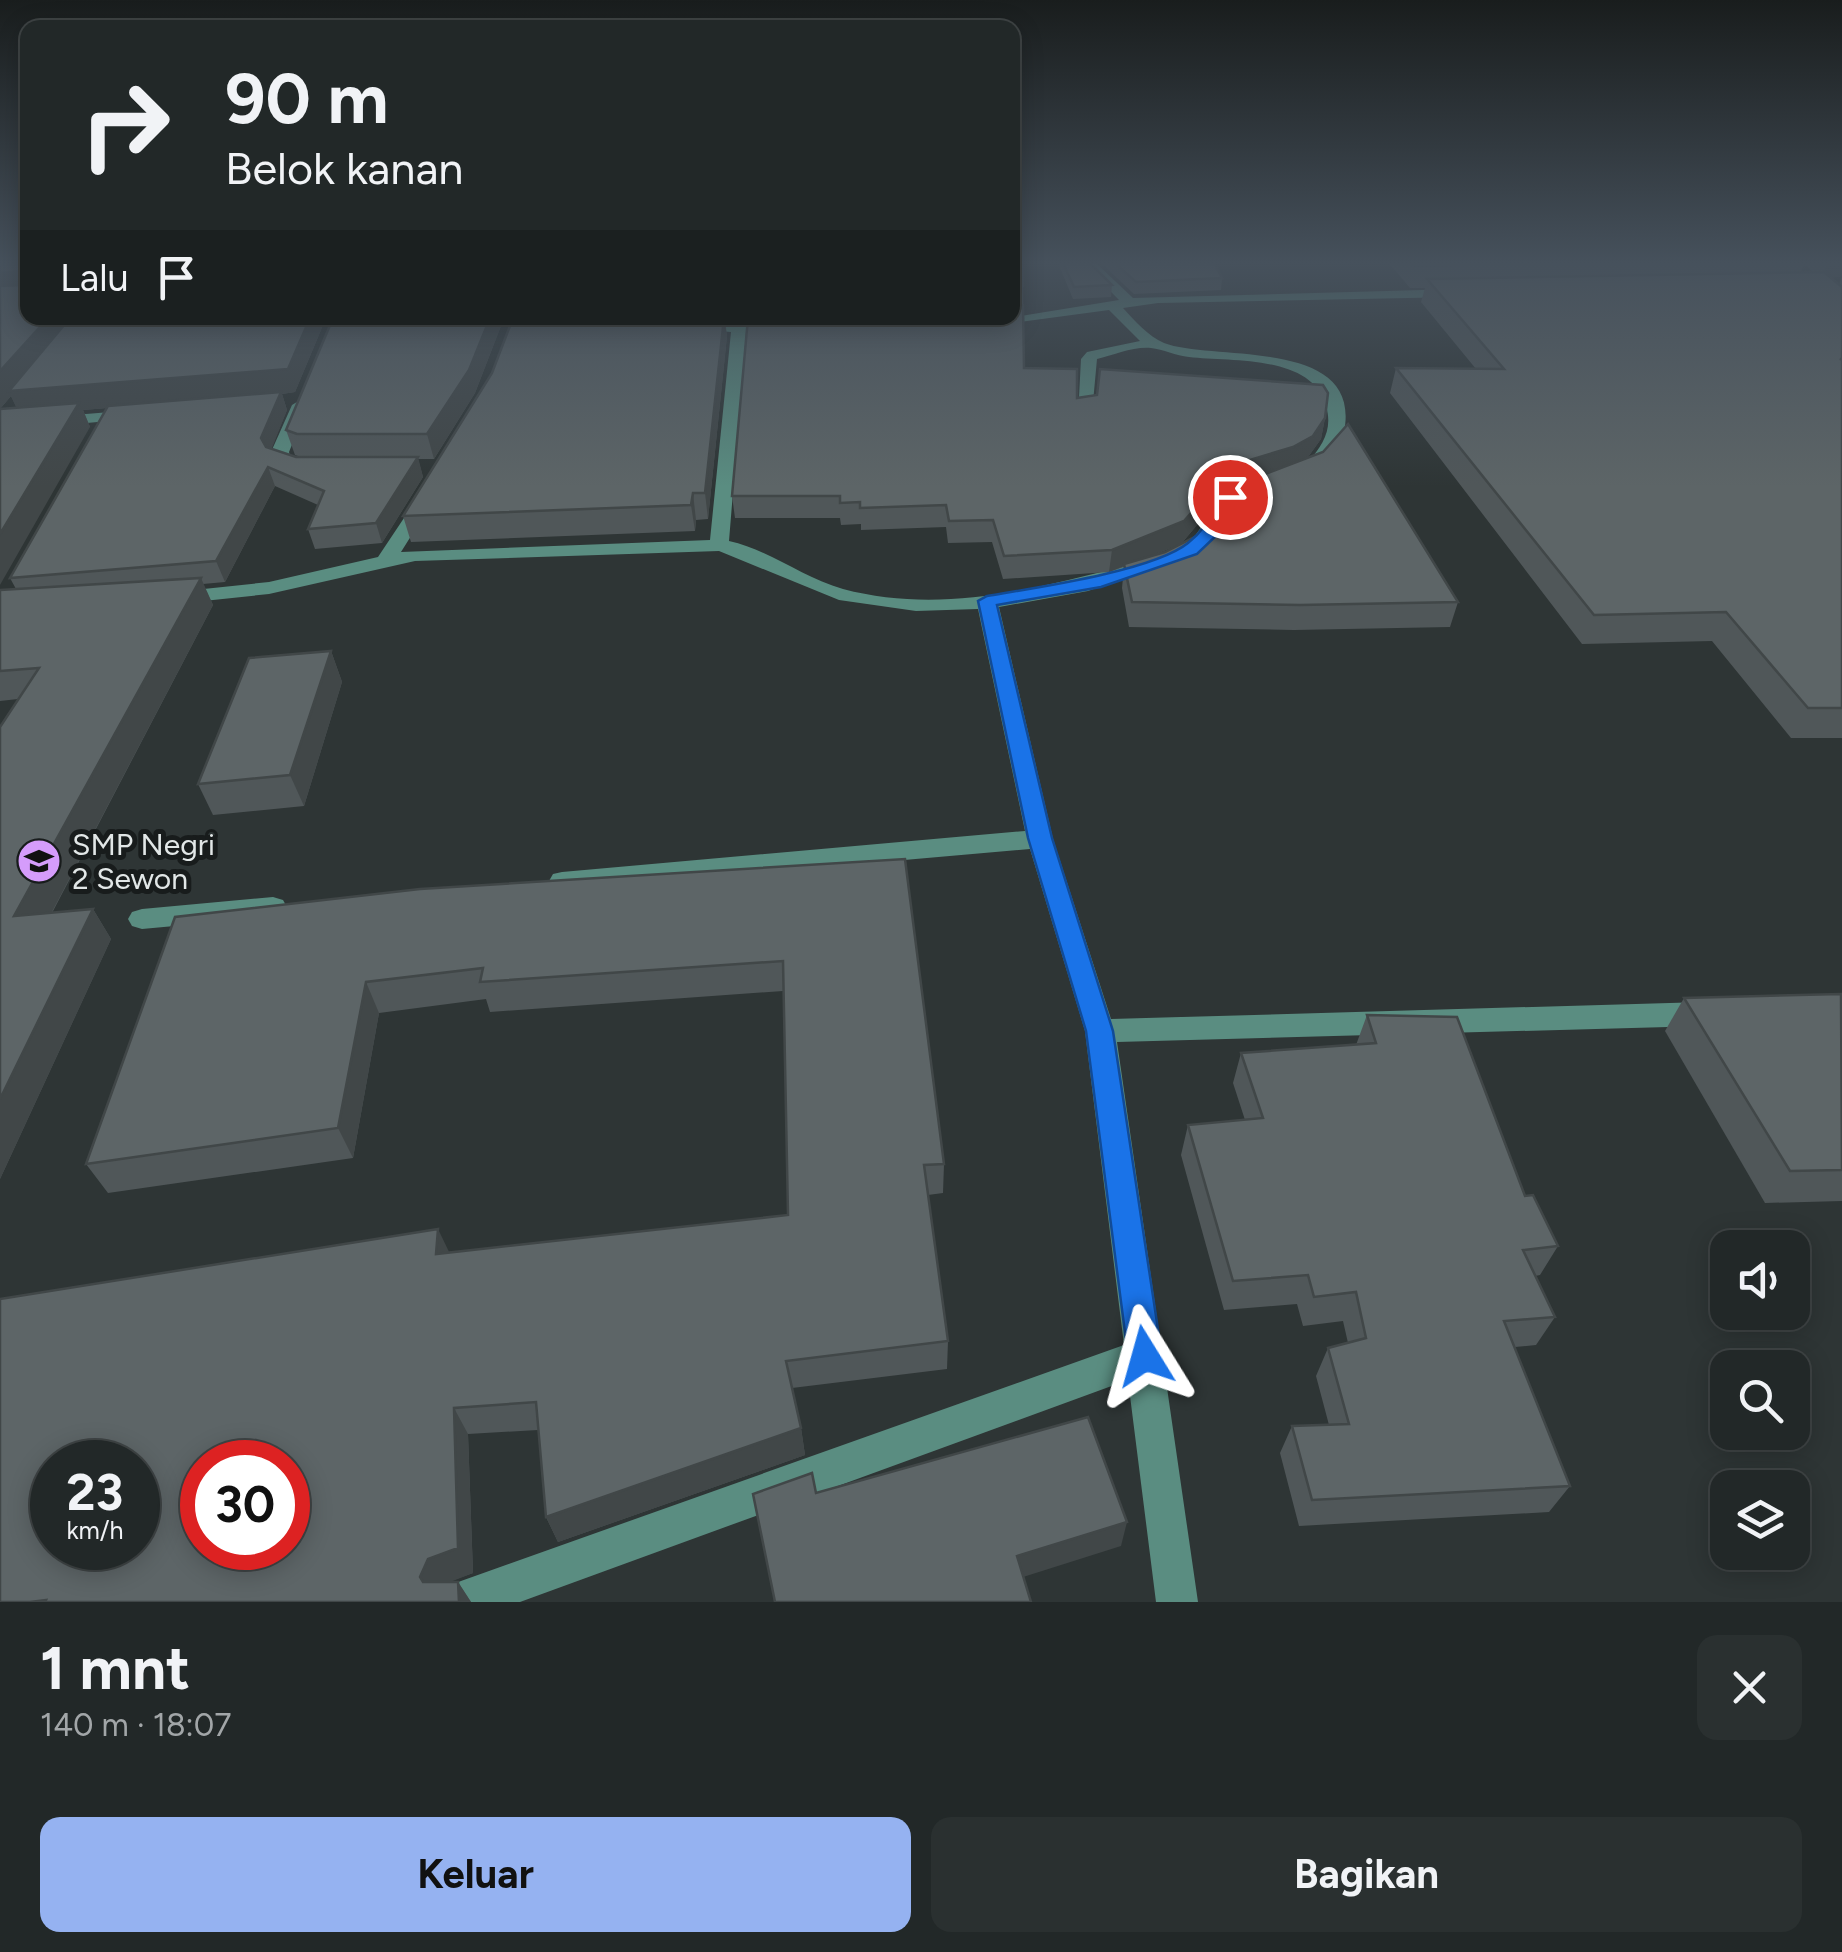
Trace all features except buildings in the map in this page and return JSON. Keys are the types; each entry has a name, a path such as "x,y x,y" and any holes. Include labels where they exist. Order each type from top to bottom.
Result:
{"street":[{"path":"719,545 738,338"},
{"path":"1147,338 1152,344"},
{"path":"148,600 269,588 386,560 450,553 719,545 760,554 836,593 910,602 987,601 1095,583 1181,554 1212,531 1230,497 1288,478 1330,451 1336,408 1320,380 1272,361 1182,352 1152,344 1092,355 1086,362 1084,414"},
{"path":"282,402 305,392 280,459 292,467 323,468"},
{"path":"0,425 12,409"},
{"path":"0,425 146,414"},
{"path":"92,446 108,417"},
{"path":"386,560 435,481"},
{"path":"987,601 1040,838 1100,1031 1177,1602"},
{"path":"532,884 1040,838"},
{"path":"142,918 298,905"},
{"path":"1100,1031 1725,1014"},
{"path":"462,1602 1145,1356"}],"place":[{"name":"SMP Negri 2 Sewon","path":"39,861"}],"route":[{"path":"1145,1356 1100,1031 1040,838 987,601 1095,583 1190,550 1212,531 1230,497"}]}
